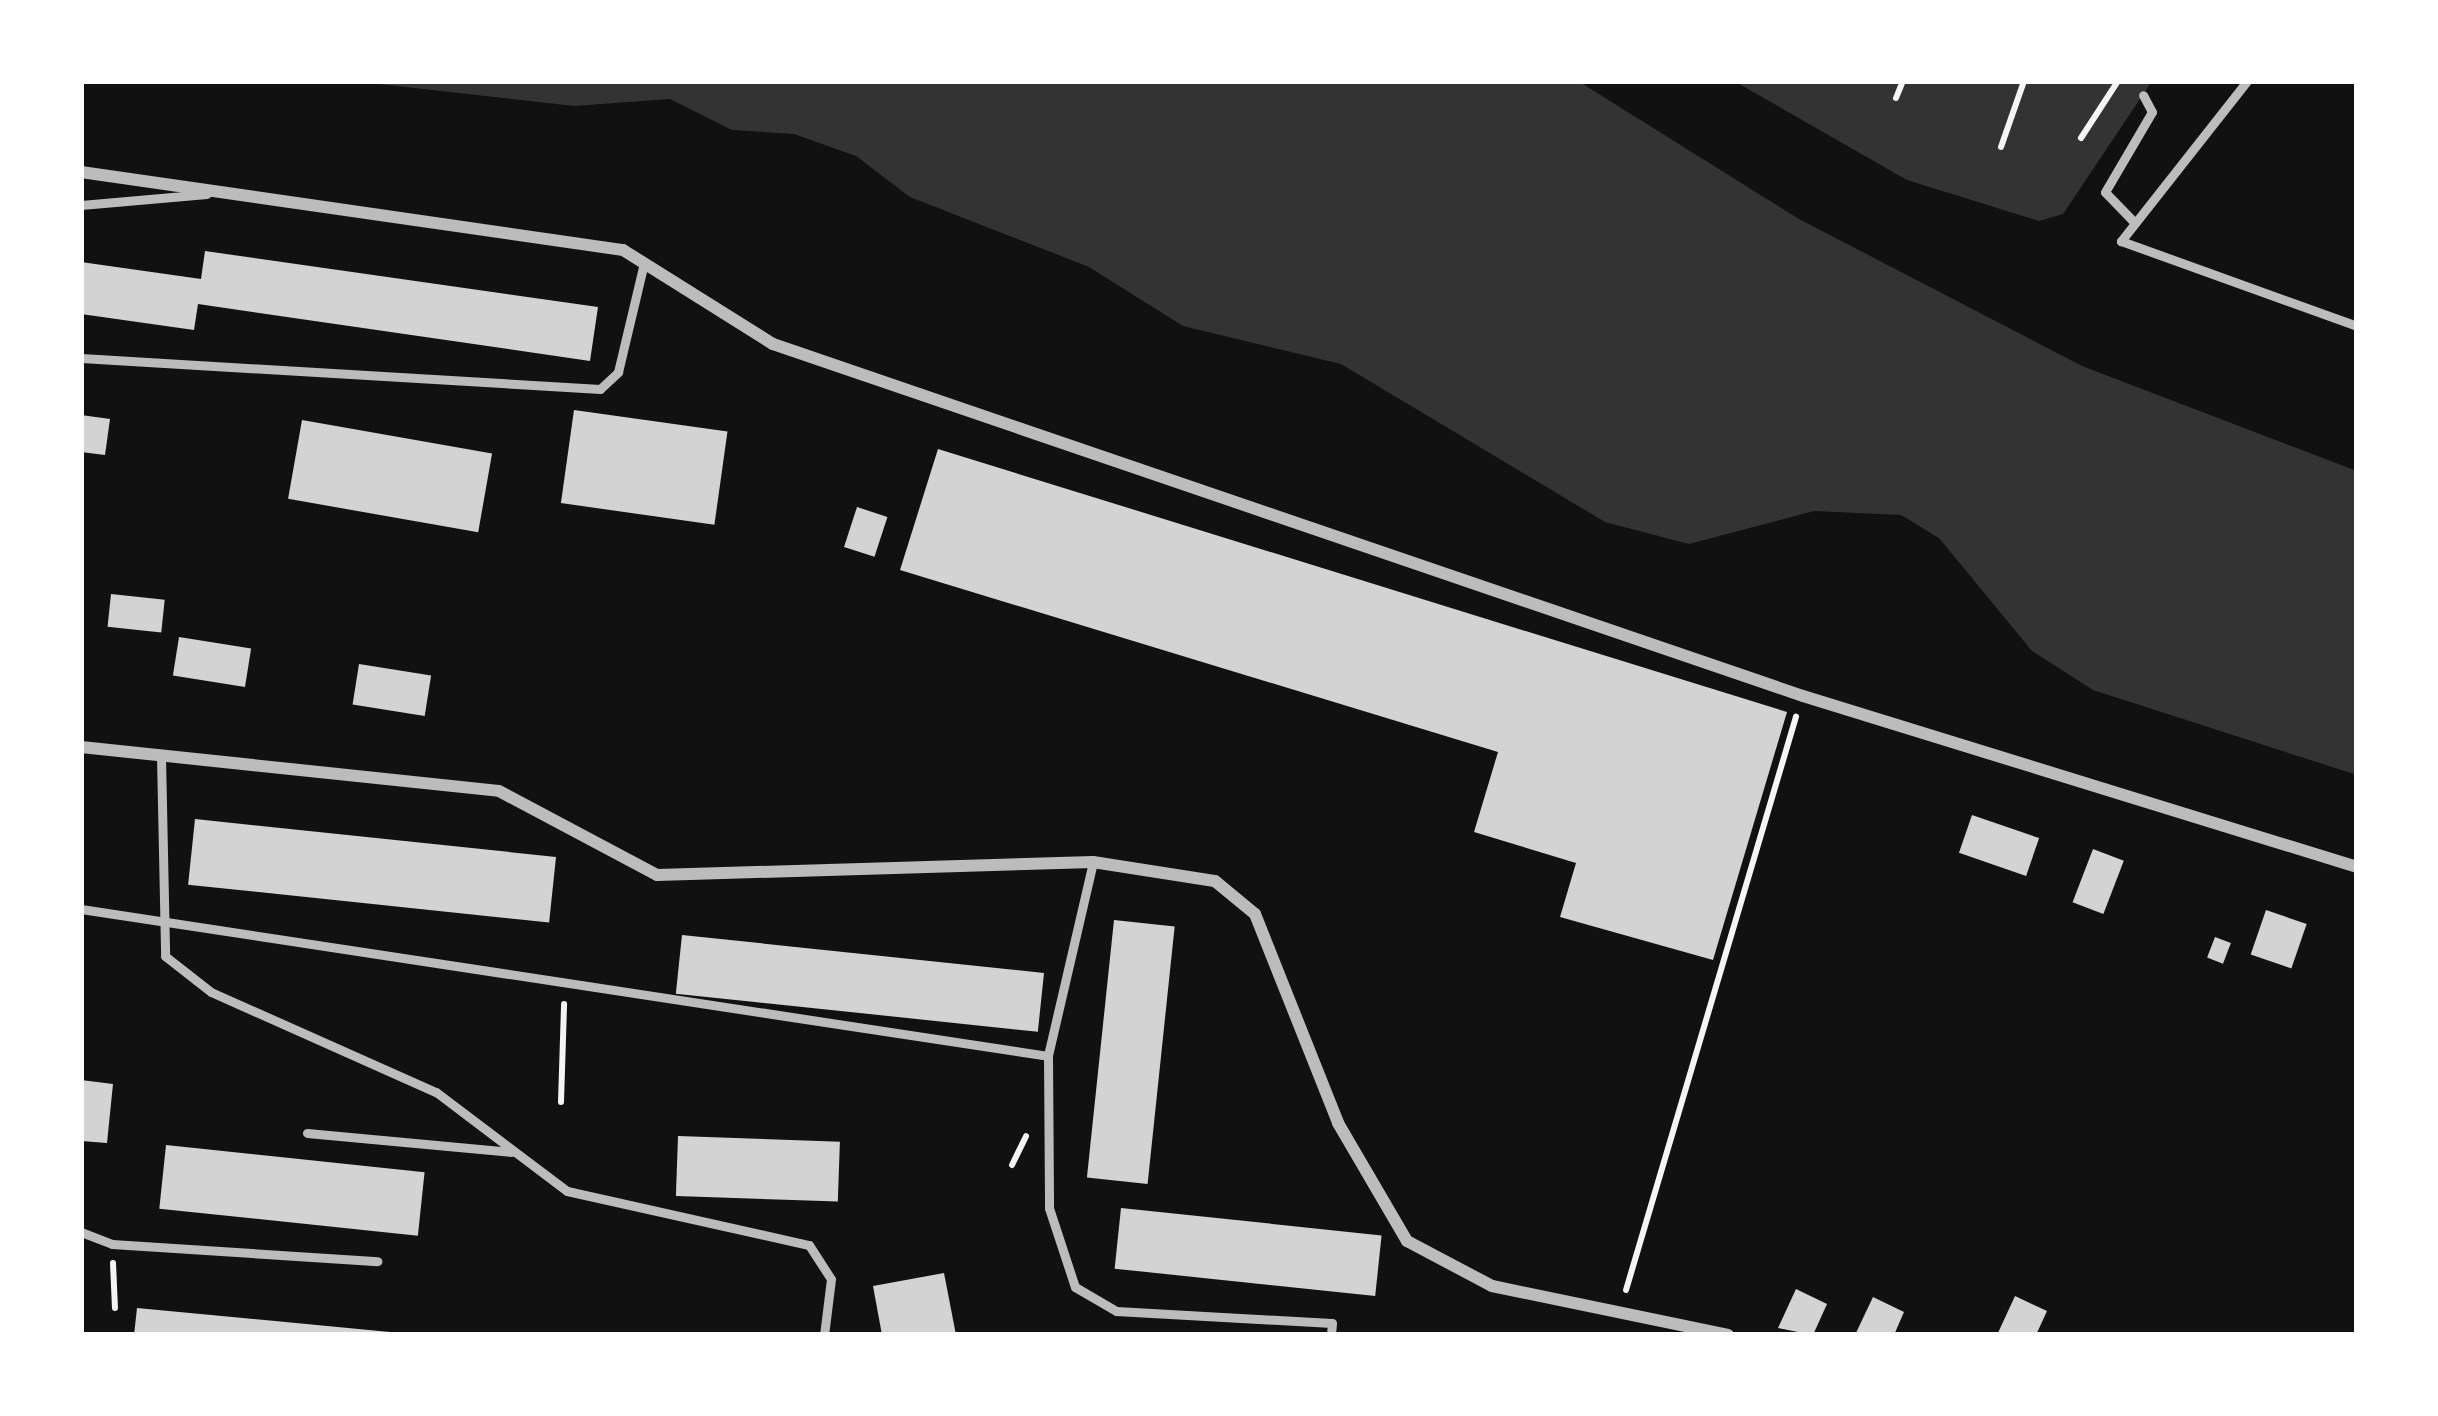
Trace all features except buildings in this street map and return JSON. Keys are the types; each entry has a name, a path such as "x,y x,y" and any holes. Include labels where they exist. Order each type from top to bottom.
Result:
{"street":[{"path":"81,172 623,250 773,344 1803,696 2357,867"},
{"path":"81,747 499,791 657,875 1094,862 1215,880 1255,914 1338,1123 1407,1241 1492,1286 1621,1308 1728,1335"}],"lane":[{"path":"2247,81 2121,241 2357,326"},
{"path":"2135,223 2105,192 2152,112 2143,95"},
{"path":"81,206 224,193"},
{"path":"81,358 600,389 618,372 644,263"},
{"path":"161,757 159,918 165,956 211,992 436,1092 567,1191 809,1245 831,1279 824,1335"},
{"path":"1094,862 1048,1056 1049,1208 1076,1287 1116,1311 1332,1323 1331,1335"},
{"path":"81,909 1048,1056"},
{"path":"307,1132 516,1153"},
{"path":"81,1232 112,1244 377,1261"}],"path":[{"path":"1896,98 1904,81"},
{"path":"2001,147 2024,81"},
{"path":"2081,138 2118,81"},
{"path":"1621,1308 1803,696"},
{"path":"562,1102 565,980"},
{"path":"1029,1130 1012,1165 1036,1163"},
{"path":"112,1244 115,1308"}],"shaded area":[{"path":"352,81 1578,81 1799,219 2082,366 2357,471 2357,775 2093,690 2032,651 1939,538 1901,515 1814,511 1689,544 1605,522 1341,364 1183,326 1089,267 910,197 856,156 794,134 732,130 670,99 574,106"},
{"path":"1734,81 2152,81 2063,214 2039,221 1907,180"}]}
